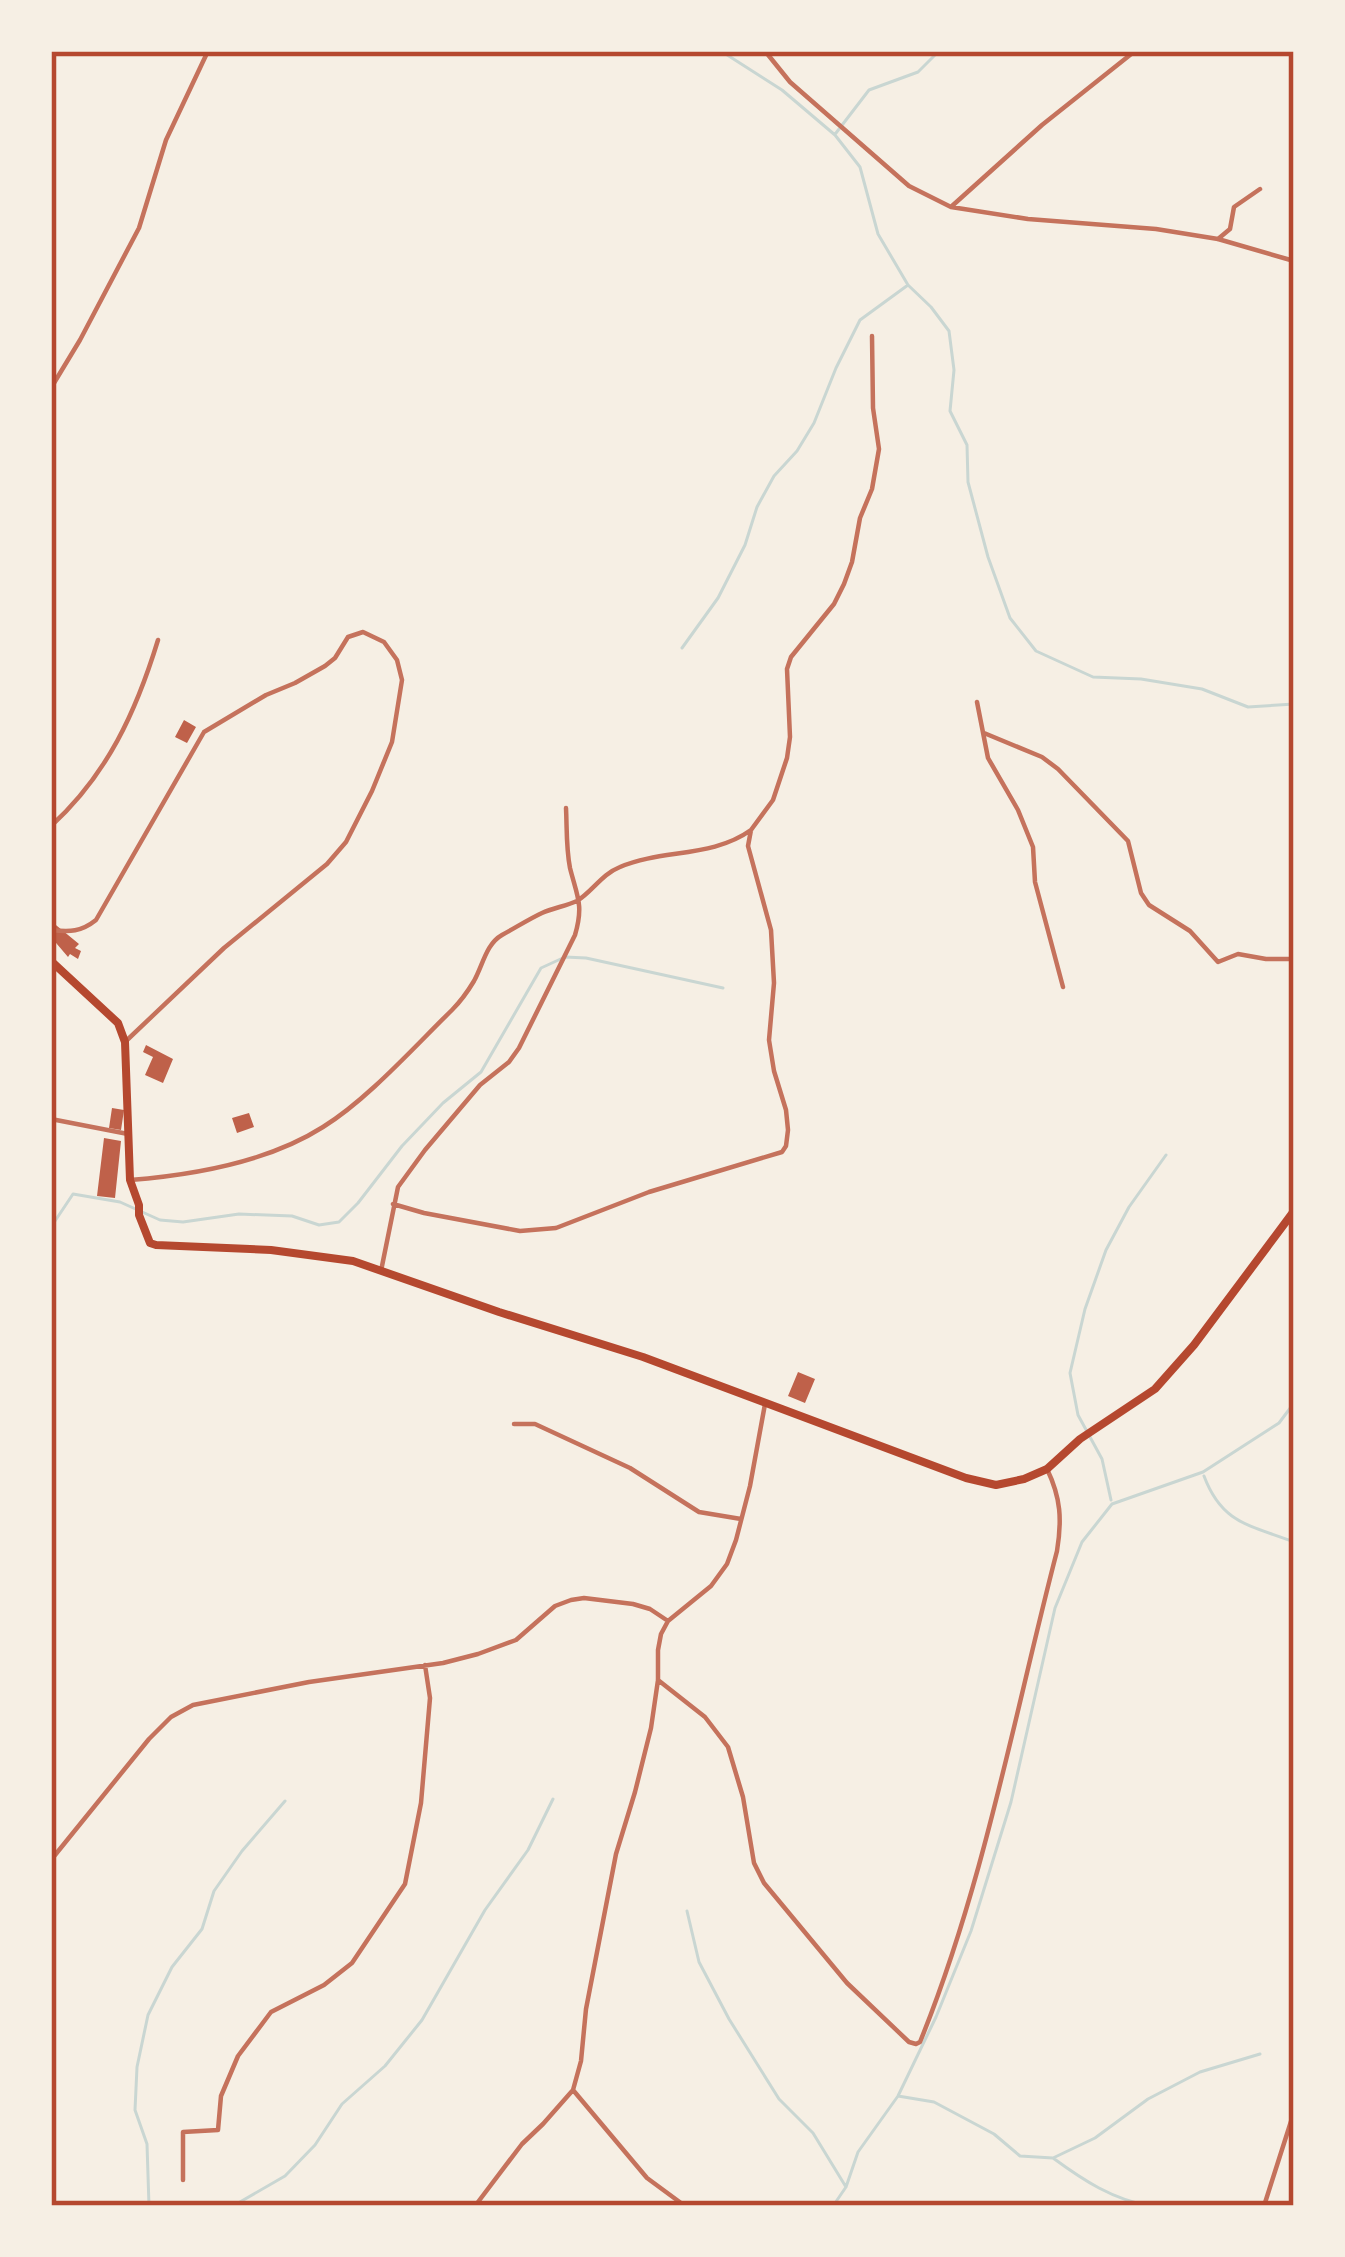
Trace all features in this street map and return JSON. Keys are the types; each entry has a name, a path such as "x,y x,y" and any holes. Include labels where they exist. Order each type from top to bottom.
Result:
{"highway":[{"path":"51,962 118,1024 125,1042 130,1180 150,1243 353,1261 625,1351 966,1478 996,1485 1024,1480 1046,1469 1080,1439 1155,1389 1294,1211"}],"street":[{"path":"51,388 139,228 166,140 208,51"},
{"path":"765,51 802,93 909,186 951,207 1218,239 1294,261"},
{"path":"951,207 1042,124 1136,51"},
{"path":"1218,239 1230,229 1234,207 1260,189"},
{"path":"130,1180 181,1174 278,1150 320,1129 454,1008 497,937 580,899 618,868 736,841 751,830 773,800 788,758 787,669 791,657 834,604 852,562 860,518 872,489 879,449 872,336"},
{"path":"51,930 85,929 96,920 203,732 326,666 348,637 363,632 384,642 397,660 402,680 392,742 346,842 125,1042"},
{"path":"51,826 93,783 111,753 158,640"},
{"path":"977,702 988,758 1033,847 1035,882 1063,987"},
{"path":"984,733 1042,757 1058,769 1127,841 1149,905 1190,931 1215,961 1238,954 1294,959"},
{"path":"381,1271 398,1187 480,1085 519,1048 570,948 580,899 571,869 566,808"},
{"path":"393,1204 520,1231 556,1228 649,1192 782,1152 788,1130 786,1110 769,1040 772,944 751,863 751,830"},
{"path":"51,1119 128,1134"},
{"path":"475,2206 522,2144 573,2090 616,1854 639,1778 658,1680 661,1634 668,1621 712,1586 727,1564 765,1404"},
{"path":"514,1424 535,1424 630,1468 699,1512 741,1519"},
{"path":"658,1680 705,1717 728,1747 735,1761 754,1863 764,1882 847,1983 909,2042 920,2042 966,1917 1057,1551 1060,1502 1046,1469"},
{"path":"51,1860 149,1739 182,1711 220,1698 478,1654 516,1640 556,1606 571,1600 633,1604 668,1621"},
{"path":"183,2180 183,2132 218,2129 221,2096 238,2056 271,2012 324,1985 352,1963 405,1884 421,1803 430,1698 425,1665"},
{"path":"573,2090 647,2178 685,2206"},
{"path":"1264,2206 1294,2112"}],"building":[{"path":"184,720 196,727 187,743 175,737"},
{"path":"51,921 79,944 75,948 81,951 78,959 68,957 51,937"},
{"path":"146,1045 173,1059 163,1083 145,1075 153,1057 143,1052"},
{"path":"112,1108 124,1110 121,1130 109,1128"},
{"path":"249,1113 254,1127 237,1133 232,1118"},
{"path":"104,1138 121,1141 115,1198 97,1196"},
{"path":"798,1372 815,1379 805,1403 788,1396"}],"waterway":[{"path":"721,51 782,90 835,135 860,167 878,234 908,285 949,331 954,370 950,411 967,445 968,482 988,557 1010,618 1036,651 1093,677 1202,689 1248,707 1294,704"},
{"path":"836,133 869,90 918,72 939,51"},
{"path":"682,648 718,598 774,476 814,423 860,320 908,285"},
{"path":"51,1227 73,1194 120,1202 160,1220 183,1222 239,1214 292,1216 319,1225 339,1222 402,1146 481,1072 541,968 565,957 586,958 723,988"},
{"path":"1111,1500 1102,1459 1078,1415 1070,1373 1106,1250 1166,1155"},
{"path":"833,2206 846,2187 858,2152 898,2096 971,1931 1011,1802 1055,1608 1082,1542 1112,1504 1203,1472 1279,1423 1294,1403"},
{"path":"1204,1476 1219,1504 1239,1521 1294,1542"},
{"path":"233,2206 285,2176 315,2145 342,2104 385,2066 422,2020 485,1910 528,1850 553,1799"},
{"path":"149,2206 147,2144 135,2110 137,2067 148,2015 172,1967 202,1929 214,1891 285,1801"},
{"path":"687,1911 699,1962 729,2019 779,2099 813,2133 846,2187"},
{"path":"898,2096 934,2102 994,2134 1020,2156 1053,2158 1095,2138 1148,2099 1200,2072 1260,2054"},
{"path":"1053,2158 1099,2188 1151,2206"}]}
